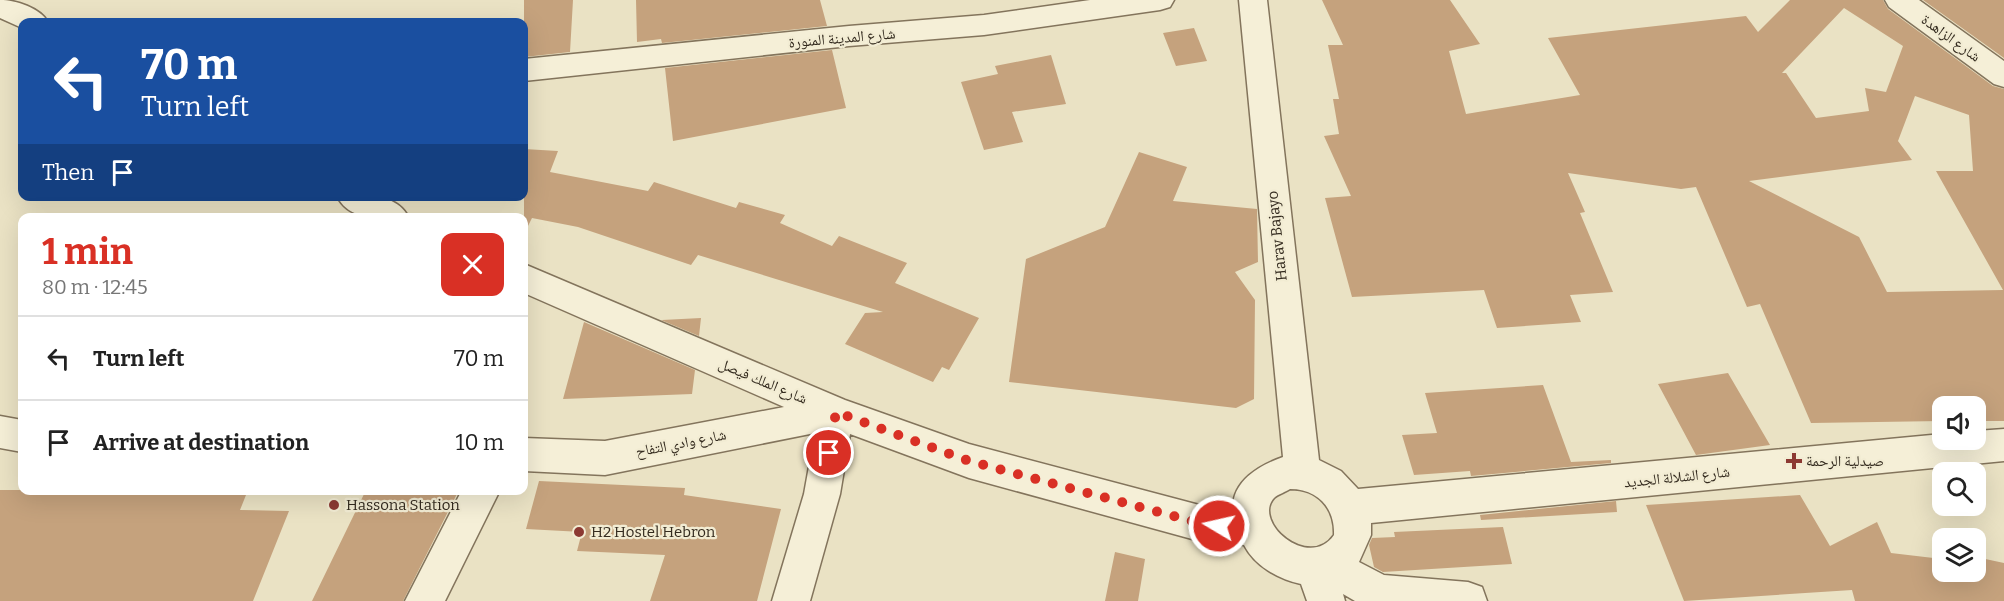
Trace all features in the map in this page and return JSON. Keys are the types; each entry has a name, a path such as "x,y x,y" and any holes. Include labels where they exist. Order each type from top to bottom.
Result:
{"street":[{"name":"شارع المدينة المنورة","path":"528,70 849,36 981,13 1160,0"},
{"name":"Harav Bajayo","path":"1252,0 1302,472"},
{"name":"شارع الزاهدة","path":"1899,0 2004,76"},
{"path":"0,6 26,18"},
{"path":"362,201 384,213"},
{"name":"شارع الملك فيصل","path":"528,280 836,412 969,461 1203,524 1252,528"},
{"path":"791,601 822,494 836,412"},
{"name":"شارع وادي التفاح","path":"528,455 605,458 836,412"},
{"path":"0,432 18,435"},
{"name":"شارع الشلالة الجديد","path":"1349,507 1403,504 2004,445"},
{"path":"1323,578 1344,553 1353,535 1353,521 1349,507 1330,483 1317,476 1302,472 1287,472 1272,476 1260,486 1253,498 1250,512 1252,528 1259,542 1283,563 1323,578 1380,594 1468,601"},
{"path":"424,601 479,495"}],"building":[{"path":"524,0 573,0 570,52 528,57 528,18 524,18"},
{"path":"636,0 820,0 827,26 662,43 661,39 637,42"},
{"path":"1322,0 1450,0 1480,44 1449,51 1466,114 1580,95 1548,38 1746,16 1758,32 1790,0 1883,0 1888,9 1993,86 2004,89 2004,421 1986,421 1986,396 1932,396 1932,421 1811,423 1760,304 1747,307 1696,187 1681,189 1568,173 1585,212 1580,213 1613,292 1570,295 1581,322 1497,328 1484,290 1352,297 1325,198 1351,196 1324,136 1339,134 1333,99 1339,99 1328,45 1343,45","holes":["1844,8 1903,46 1886,92 1865,88 1869,111 1816,118 1786,73 1782,73","1915,96 1969,115 1973,171 1936,171 2003,290 1887,292 1859,237 1749,181 1912,160 1898,141"]},
{"path":"1923,0 2004,0 2004,58"},
{"path":"1194,28 1207,61 1176,66 1163,33"},
{"path":"832,50 846,108 673,141 665,68"},
{"path":"1051,55 1066,104 1012,112 1023,142 984,150 961,82 998,74 995,66"},
{"path":"528,149 558,151 550,172 648,191 654,182 736,208 739,202 785,215 780,223 832,246 839,236 907,263 895,283 979,318 949,370 942,367 933,382 845,344 865,313 883,312 698,255 691,265 578,227 532,218 528,226 528,213 524,213 524,201 528,201"},
{"path":"1139,152 1187,167 1173,201 1257,209 1258,262 1235,272 1255,300 1254,399 1236,408 1009,382 1026,259 1105,227"},
{"path":"701,318 699,336 661,320 662,320"},
{"path":"584,322 695,370 692,394 563,399"},
{"path":"1728,373 1770,445 1696,455 1658,384"},
{"path":"1543,385 1571,462 1611,460 1611,463 1471,476 1470,471 1414,475 1402,435 1437,433 1425,393"},
{"path":"539,481 685,488 684,495 781,509 757,601 650,601 665,555 577,551 582,532 526,529"},
{"path":"0,490 18,490 18,495 246,495 240,510 289,511 253,601 0,601"},
{"path":"364,495 456,495 403,601 312,601"},
{"path":"1800,495 1830,546 1877,522 1891,553 1932,558 1932,582 1986,582 1986,559 2004,563 2004,601 1855,601 1852,590 1684,601 1646,505"},
{"path":"1616,501 1617,512 1481,520 1480,515"},
{"path":"1503,527 1512,564 1383,572 1374,567 1369,545 1372,538 1395,537 1394,532"},
{"path":"1115,552 1145,559 1138,601 1105,601"}],"place":[{"name":"صيدلية الرحمة","path":"1794,461"},
{"name":"Hassona Station","path":"334,505"},
{"name":"H2 Hostel Hebron","path":"579,532"}],"route":[{"path":"829,453 836,412 969,461 1203,524 1219,526"}]}
